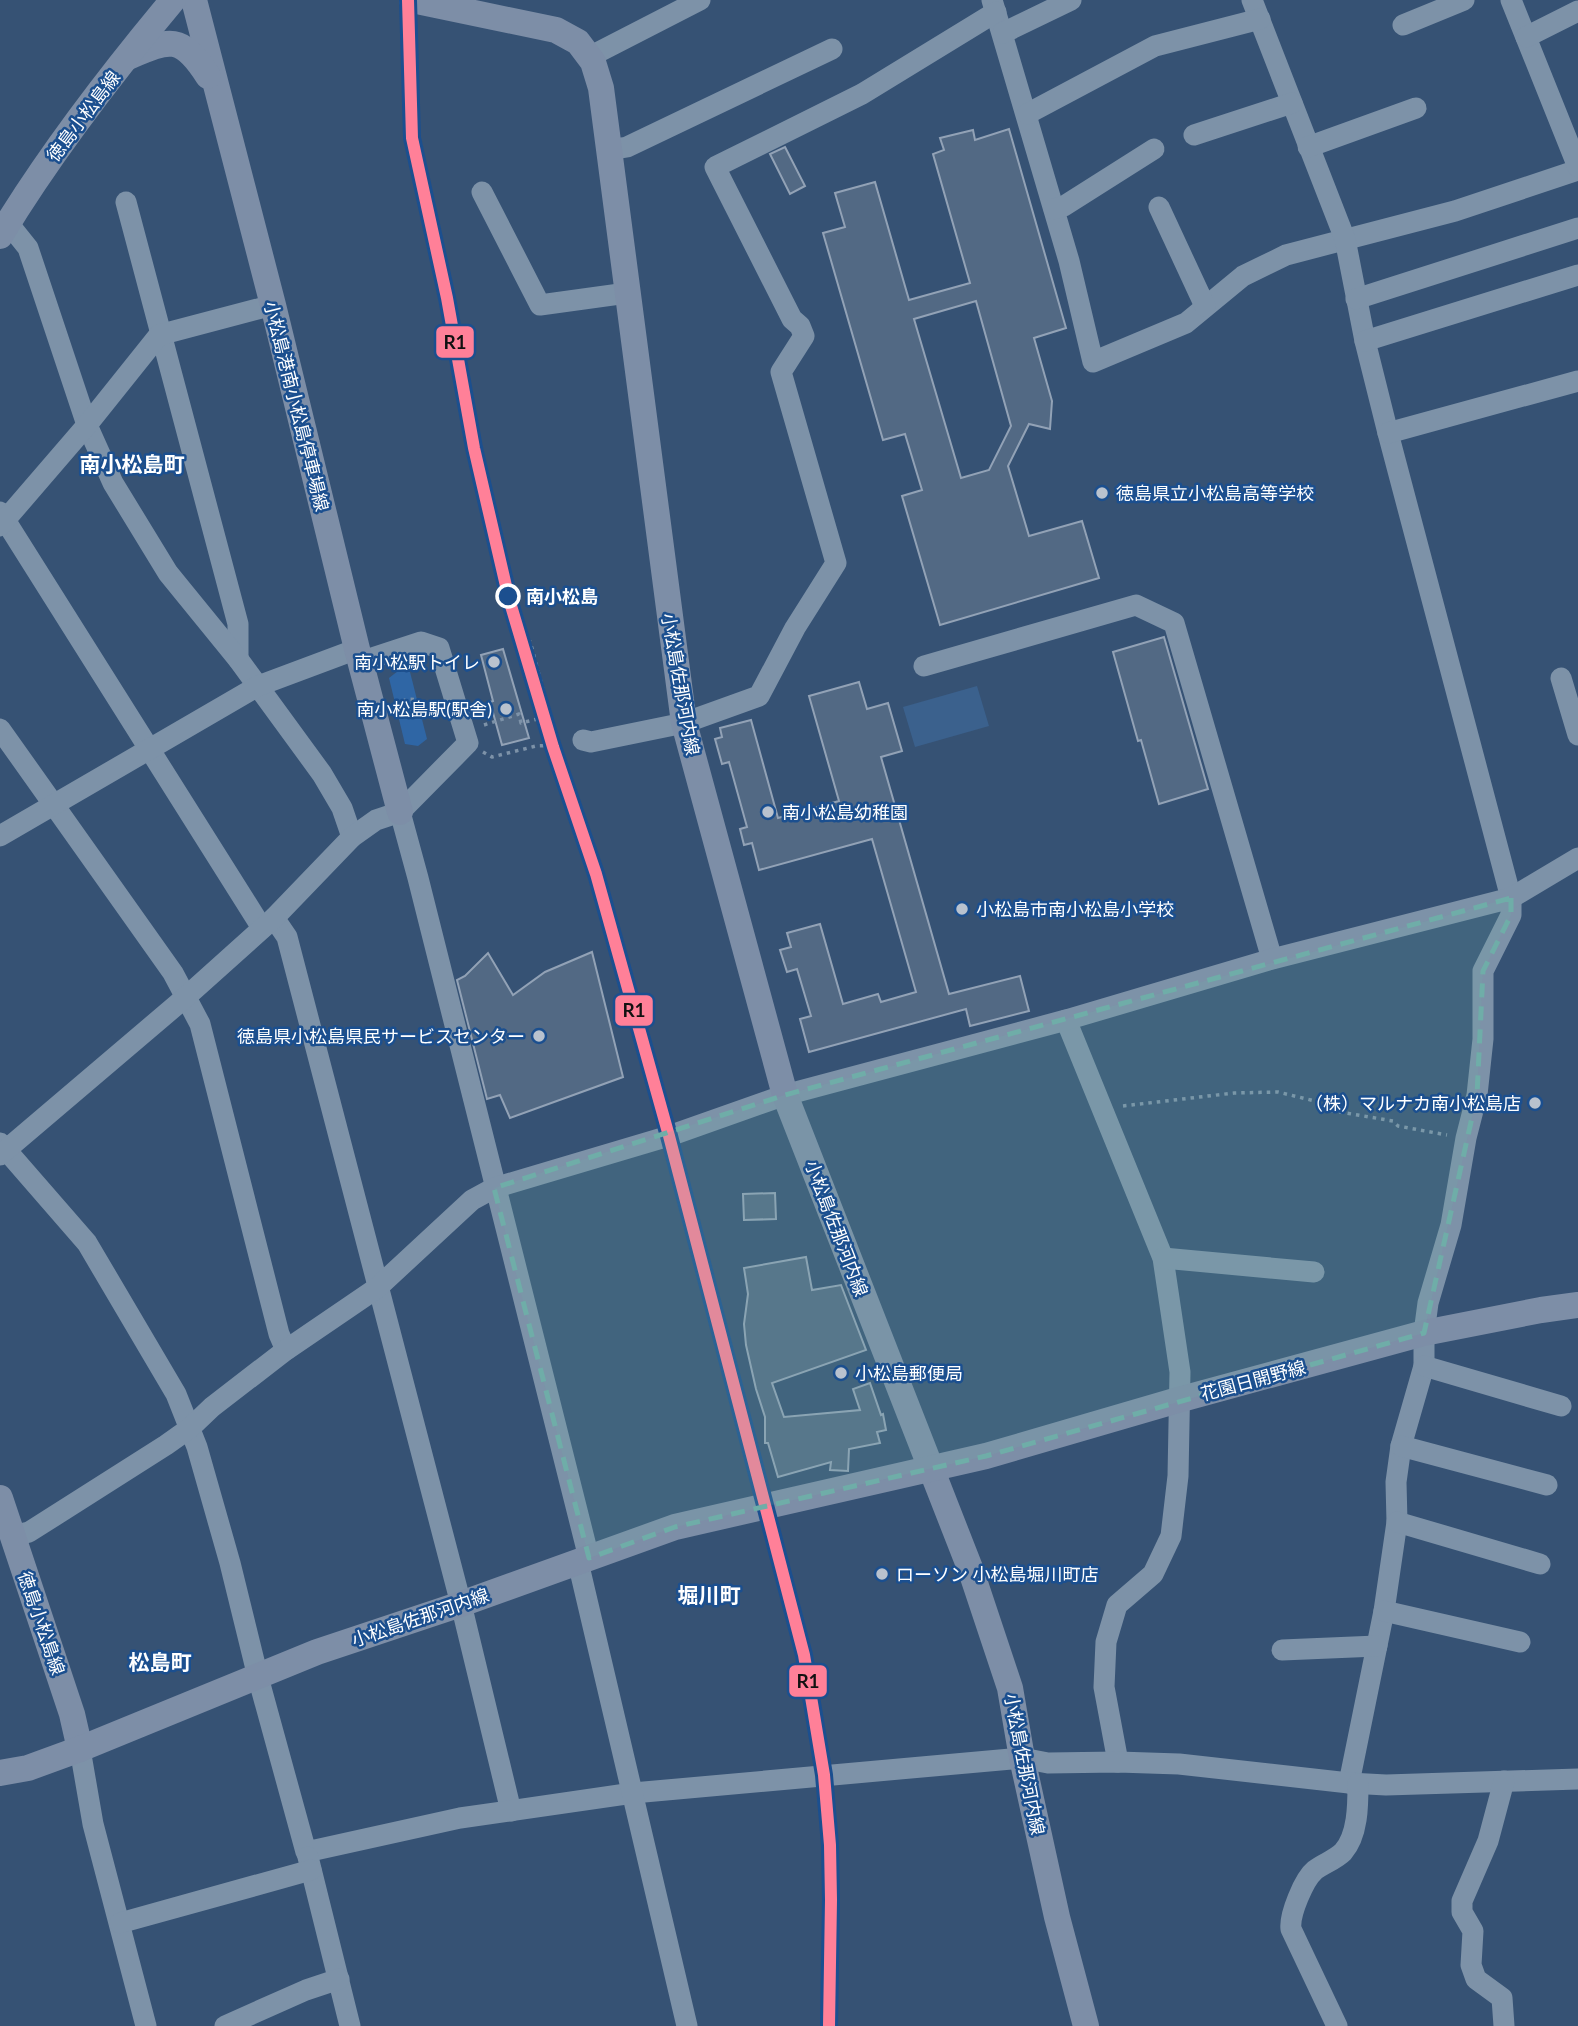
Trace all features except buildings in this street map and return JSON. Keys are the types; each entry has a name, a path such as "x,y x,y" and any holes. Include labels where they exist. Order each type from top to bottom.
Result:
{"main road":[{"name":"徳島小松島線","path":"4,230 35,178 173,0"},
{"name":"小松島港南小松島停車場線","path":"194,0 273,305 358,655 400,812"},
{"name":"小松島佐那河内線","path":"424,1 556,30 578,42 593,62 601,88 684,723 785,1095 970,1568 1010,1688 1022,1758 1057,1917 1086,2026"},
{"path":"128,57 156,45 169,43 183,46 196,58 216,90"},
{"name":"花園日開野線","path":"932,1469 1424,1333 1578,1305"},
{"name":"小松島佐那河内線","path":"0,1773 28,1768 80,1749 317,1652 461,1604 675,1527 932,1469"},
{"name":"徳島小松島線","path":"0,1498 72,1713 80,1749"}],"street":[{"path":"589,57 700,0"},
{"path":"1003,33 1071,0"},
{"path":"1403,25 1464,0"},
{"path":"583,740 591,742 684,723 759,696 795,628 836,563 780,372 804,336 792,319 715,167 862,94 994,6 1054,209 1093,362 1186,323 1243,276 1286,255 1455,211 1578,169 1511,0"},
{"path":"1027,114 1155,46 1256,9 1345,239 1365,341 1388,433 1511,898 1511,915 1483,971 1483,1038 1477,1095 1466,1138 1451,1225 1428,1303 1424,1366 1401,1446 1396,1482 1397,1522 1353,1783 1353,1833 1343,1852 1307,1878 1290,1920 1291,1929 1337,2026"},
{"path":"1526,37 1578,11"},
{"path":"608,150 627,147 832,49"},
{"path":"1194,135 1292,103"},
{"path":"1308,147 1416,108"},
{"path":"1054,209 1064,206 1154,149"},
{"path":"482,192 540,305 627,293"},
{"path":"125,202 238,624 239,659"},
{"path":"1159,208 1205,306"},
{"path":"1356,299 1578,228"},
{"path":"4,230 28,248 87,425 113,483 167,573 239,659 322,774 342,808 352,837"},
{"path":"1365,341 1578,275"},
{"path":"273,305 159,335 87,425 2,520 239,888 268,923 287,937 461,1604 511,1811"},
{"path":"1388,433 1578,381"},
{"path":"925,666 1136,605 1174,623 1272,959"},
{"path":"0,836 258,686 358,655 421,642 439,648 468,743 400,812 376,820 352,837 268,923 187,996 2,1149 87,1243 176,1394 190,1428 230,1563 350,2026"},
{"path":"1561,678 1578,735"},
{"path":"0,729 173,973 200,1024 279,1334 286,1350"},
{"path":"400,812 583,1560 646,1856 687,2026"},
{"path":"13,1536 29,1532 166,1446 286,1350 377,1288 472,1200 494,1188 669,1136 785,1095 1066,1020 1272,959 1511,898 1578,858"},
{"path":"1066,1020 1163,1258 1180,1371 1178,1476 1171,1536 1153,1574 1117,1605 1106,1642 1104,1687 1118,1762"},
{"path":"1163,1258 1314,1272"},
{"path":"1424,1366 1561,1406"},
{"path":"1401,1446 1547,1485"},
{"path":"1397,1522 1540,1564"},
{"path":"1384,1611 1520,1642"},
{"path":"1282,1650 1377,1646"},
{"path":"80,1749 93,1824 146,2026"},
{"path":"120,1923 309,1861 460,1818 633,1793 1022,1758 1048,1763 1180,1764 1386,1785 1578,1779"},
{"path":"1504,1781 1488,1841 1462,1901 1462,1912 1473,1931 1471,1965 1476,1979 1502,1998 1504,2026"},
{"path":"225,2026 306,1990 339,1979"}],"path":[{"path":"484,725 519,714 521,723 550,716 530,641"},
{"path":"396,707 410,698 417,700"},
{"path":"468,743 492,757 583,740"},
{"path":"1103,1109 1234,1093 1278,1092 1315,1101 1328,1110 1393,1121 1398,1126 1466,1138"}],"highlighted area":[{"path":"1511,898 1511,915 1483,971 1477,1095 1424,1333 986,1456 675,1527 589,1558 494,1188 785,1095"}],"shaded area":[{"path":"398,671 410,672 427,739 418,746 405,744 389,678"},
{"path":"977,686 989,726 915,747 903,707"}],"transit line":[{"name":"R1","path":"408,0 412,138 447,298 474,448 509,599 553,747 596,874 669,1136 804,1655 824,1775 830,1845 829,2026"}],"place":[{"name":"徳島県立小松島高等学校","path":"1102,493"},
{"name":"南小松島","path":"508,596"},
{"name":"南小松駅トイレ","path":"494,662"},
{"name":"南小松島駅(駅舎)","path":"506,709"},
{"name":"南小松島幼稚園","path":"768,812"},
{"name":"小松島市南小松島小学校","path":"962,909"},
{"name":"徳島県小松島県民サービスセンター","path":"539,1036"},
{"name":"（株）マルナカ南小松島店","path":"1535,1103"},
{"name":"小松島郵便局","path":"841,1373"},
{"name":"ローソン 小松島堀川町店","path":"882,1574"}],"district":[{"name":"南小松島町","path":"132,463"},
{"name":"堀川町","path":"709,1594"},
{"name":"松島町","path":"160,1661"}]}
